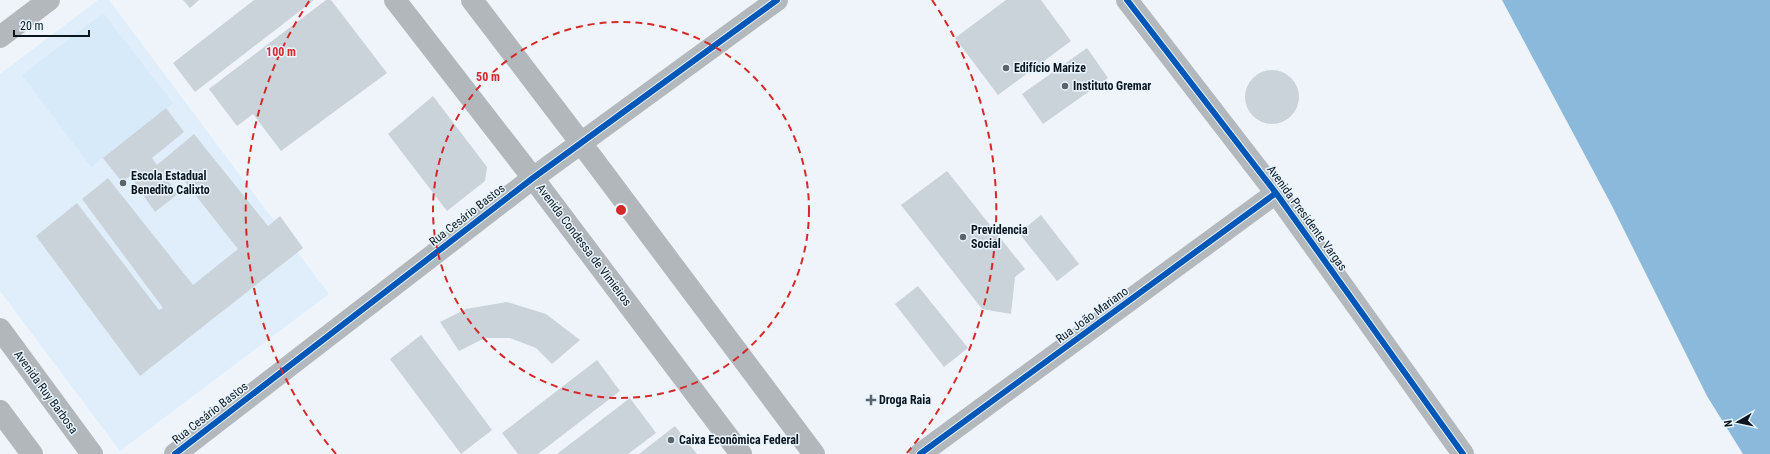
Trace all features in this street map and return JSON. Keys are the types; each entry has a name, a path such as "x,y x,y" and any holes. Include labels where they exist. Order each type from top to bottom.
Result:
{"main road":[{"name":"Avenida Condessa de Vimieiros","path":"395,0 533,178 741,454"},
{"path":"472,0 814,454"},
{"name":"Avenida Ruy Barbosa","path":"0,329 92,454"},
{"path":"0,411 32,454"}],"street":[{"path":"0,37 49,0"},
{"name":"Rua Cesário Bastos","path":"175,454 533,178 777,0"},
{"name":"Avenida Presidente Vargas","path":"1127,0 1276,193 1463,454"},
{"name":"Rua João Mariano","path":"920,454 1276,193"}],"shaded area":[{"name":"Escola Estadual Benedito Calixto","path":"98,0 109,0 329,294 120,451 0,291 0,74"},
{"path":"103,13 173,103 91,167 22,75"}],"water":[{"path":"1502,0 1770,0 1770,454 1743,454 1707,396 1611,204"}],"building":[{"path":"183,0 199,0 190,8"},
{"path":"254,0 314,0 195,92 173,63"},
{"path":"326,0 331,0 387,73 281,151 253,114 237,126 209,89"},
{"name":"Edifício Marize","path":"1006,0 1041,0 1071,41 998,95 955,38"},
{"name":"Instituto Gremar","path":"1087,48 1108,78 1043,124 1022,94"},
{"path":"1272,70 1282,72 1291,78 1297,87 1299,97 1297,107 1291,116 1282,122 1272,124 1262,122 1253,116 1247,107 1245,97 1247,87 1253,78 1262,72"},
{"path":"433,96 487,167 485,181 447,211 388,134"},
{"path":"166,108 184,132 152,158 157,165 194,134 268,226 280,216 303,248 140,376 36,236 77,203 159,310 163,308 82,199 108,178 193,285 238,249 174,168 164,175 178,194 155,212 130,176 122,182 103,158"},
{"name":"Previdencia Social","path":"947,171 1025,269 1015,277 1011,314 982,309 901,205"},
{"path":"1041,215 1079,264 1057,281 1019,233"},
{"path":"918,286 968,348 944,367 895,304"},
{"path":"507,302 546,314 580,340 552,364 536,348 510,338 485,338 459,351 440,322 466,309"},
{"path":"421,335 492,430 461,454 390,359"},
{"path":"597,360 620,391 538,454 518,454 502,433"},
{"path":"630,398 656,433 628,454 557,454"},
{"name":"Caixa Econômica Federal","path":"675,426 697,454 639,454"}],"cycle path":[{"path":"175,454 533,178 777,0"},
{"path":"1127,0 1276,193 1463,454"},
{"path":"920,454 1276,193"}],"place":[{"name":"Edifício Marize","path":"1006,68"},
{"name":"Instituto Gremar","path":"1065,86"},
{"name":"Escola Estadual Benedito Calixto","path":"123,183"},
{"name":"Previdencia Social","path":"963,237"},
{"name":"Droga Raia","path":"871,400"},
{"name":"Caixa Econômica Federal","path":"671,440"}]}
